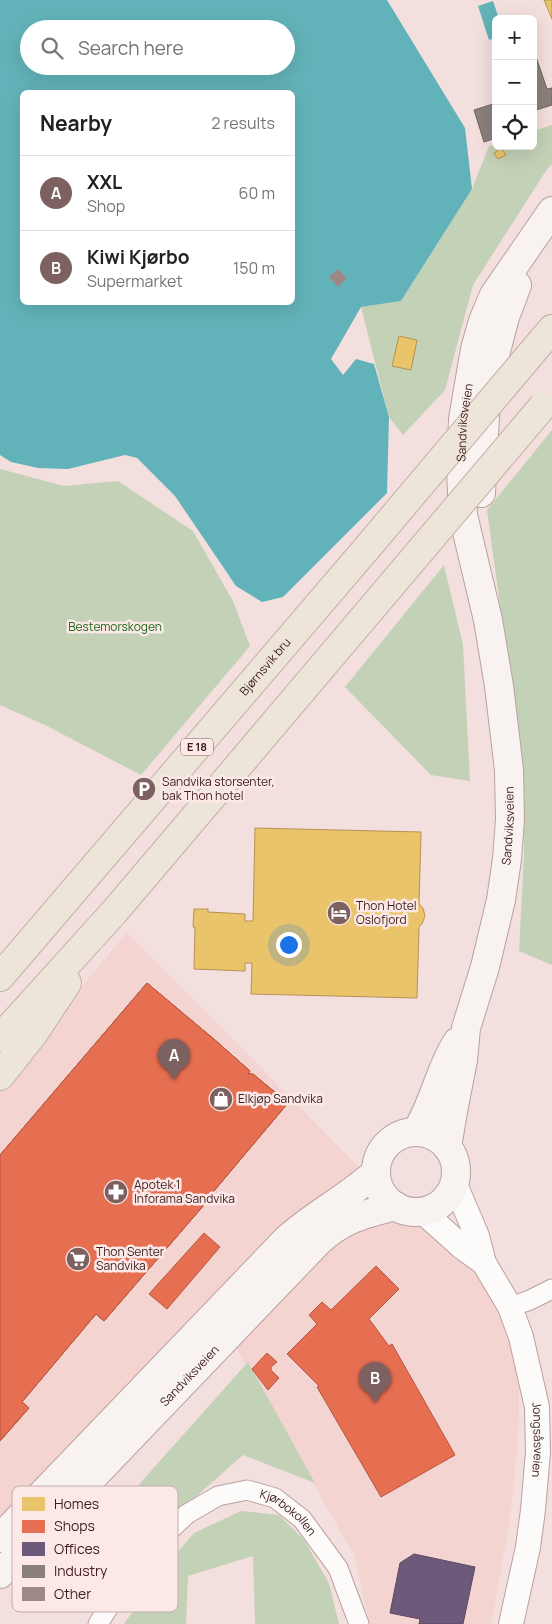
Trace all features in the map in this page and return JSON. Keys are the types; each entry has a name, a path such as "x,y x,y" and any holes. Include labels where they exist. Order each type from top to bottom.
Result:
{"highway":[{"name":"Bjørnsvik bru","path":"0,978 552,329"},
{"path":"0,1038 64,976 115,911 548,401"},
{"name":"E 18","path":"0,961 27,946"},
{"path":"0,1076 34,1033 64,976"}],"main road":[{"name":"Sandviksveien","path":"447,1147 463,1060 466,1028 496,926 507,859 510,819 510,784 506,740 488,620 481,499 486,397 503,325 533,239 552,210"},
{"name":"Sandviksveien","path":"416,1132 424,1117 448,1056 466,1028"},
{"path":"416,1132 433,1136 447,1147 455,1164 454,1182 450,1193 442,1202 433,1208 409,1209 385,1198 376,1179 376,1172 378,1158 386,1144 400,1135 416,1132"},
{"name":"Sandviksveien","path":"50,1486 286,1240 307,1223 357,1189 376,1172"},
{"name":"Sandviksveien","path":"84,1486 326,1235 351,1219 409,1209"},
{"name":"Sandviksveien","path":"0,1538 12,1525"},
{"name":"Sandviksveien","path":"0,1574 12,1561"}],"street":[{"name":"Jongsåsveien","path":"454,1182 477,1236 484,1263 510,1307 521,1338 538,1407 538,1472 530,1538 511,1624"},
{"name":"Jongsåsveien","path":"409,1209 484,1263"},
{"path":"510,1307 552,1289"},
{"name":"Kjørbokollen","path":"178,1523 188,1514 218,1496 247,1490 275,1498 302,1519 338,1568 359,1624"},
{"name":"Kjørbokollen","path":"98,1624 106,1612"}],"shaded area":[{"path":"127,933 364,1172 438,1235 472,1270 491,1295 514,1351 519,1392 518,1445 509,1525 491,1624 370,1624 354,1555 211,1304 36,1486 12,1486 12,1511 0,1524 0,1083"}],"green space":[{"path":"552,125 552,164 473,285 445,390 403,435 389,417 361,307 401,301 472,189 489,146 492,145 492,150 537,150 537,130"},
{"path":"552,430 552,965 519,951 524,854 523,775 487,510"},
{"name":"Bestemorskogen","path":"0,469 64,486 118,481 193,531 233,601 250,646 141,775 45,725 0,705"},
{"path":"444,565 463,645 470,781 431,775 345,687"},
{"path":"248,1362 315,1483 243,1455 178,1512 178,1486 138,1486"},
{"path":"241,1511 279,1515 304,1540 329,1583 339,1624 255,1624 253,1556 188,1576 186,1624 124,1624 132,1612 178,1612 178,1552 194,1533"}],"water":[{"path":"0,0 387,0 465,128 472,189 401,301 361,307 331,359 343,375 356,359 374,364 389,417 387,493 283,597 262,602 236,586 175,496 137,458 125,455 68,469 38,468 11,462 0,455"},
{"path":"493,1 498,15 492,15 492,39 489,40 478,6"}],"building: Homes":[{"path":"544,0 552,0 552,19"},
{"path":"503,150 506,155 498,159 494,153"},
{"path":"399,336 417,340 411,370 392,366"},
{"name":"Thon Hotel Oslofjord","path":"255,828 421,832 419,904 423,908 425,916 419,927 417,998 251,994 252,963 245,963 245,971 194,969 194,909 208,909 208,912 245,914 245,921 253,921"}],"building: Shops":[{"name":"Thon Senter Sandvika","path":"147,983 250,1071 248,1074 253,1074 288,1103 204,1205 104,1321 96,1314 22,1402 29,1408 0,1441 0,1155"},
{"name":"Thon Senter Sandvika","path":"147,983 250,1071 248,1074 253,1074 288,1103 204,1205 104,1321 96,1314 22,1402 29,1408 0,1441 0,1155"},
{"path":"204,1233 220,1247 167,1309 149,1294"},
{"path":"376,1266 399,1289 369,1319 389,1346 392,1344 455,1455 381,1497 317,1387 319,1386 287,1354 317,1324 309,1315 322,1302 331,1310"},
{"path":"267,1353 277,1362 271,1367 271,1370 279,1378 268,1390 252,1369"}],"building: Offices":[{"path":"414,1554 475,1567 463,1624 419,1624 420,1619 390,1613 400,1563"}],"building: Industry":[{"path":"537,60 547,89 552,88 552,105 537,110"},
{"path":"492,104 492,139 484,142 474,110"}],"building: Other":[{"path":"338,269 347,278 338,287 329,277"}],"place":[{"name":"Sandvika storsenter, bak Thon hotel","path":"144,789"},
{"name":"Thon Hotel Oslofjord","path":"339,913"},
{"name":"XXL","path":"174,1080"},
{"name":"Elkjøp Sandvika","path":"221,1099"},
{"name":"Apotek 1 Inforama Sandvika","path":"116,1192"},
{"name":"Thon Senter Sandvika","path":"78,1259"},
{"name":"Kiwi Kjørbo","path":"375,1403"}]}
